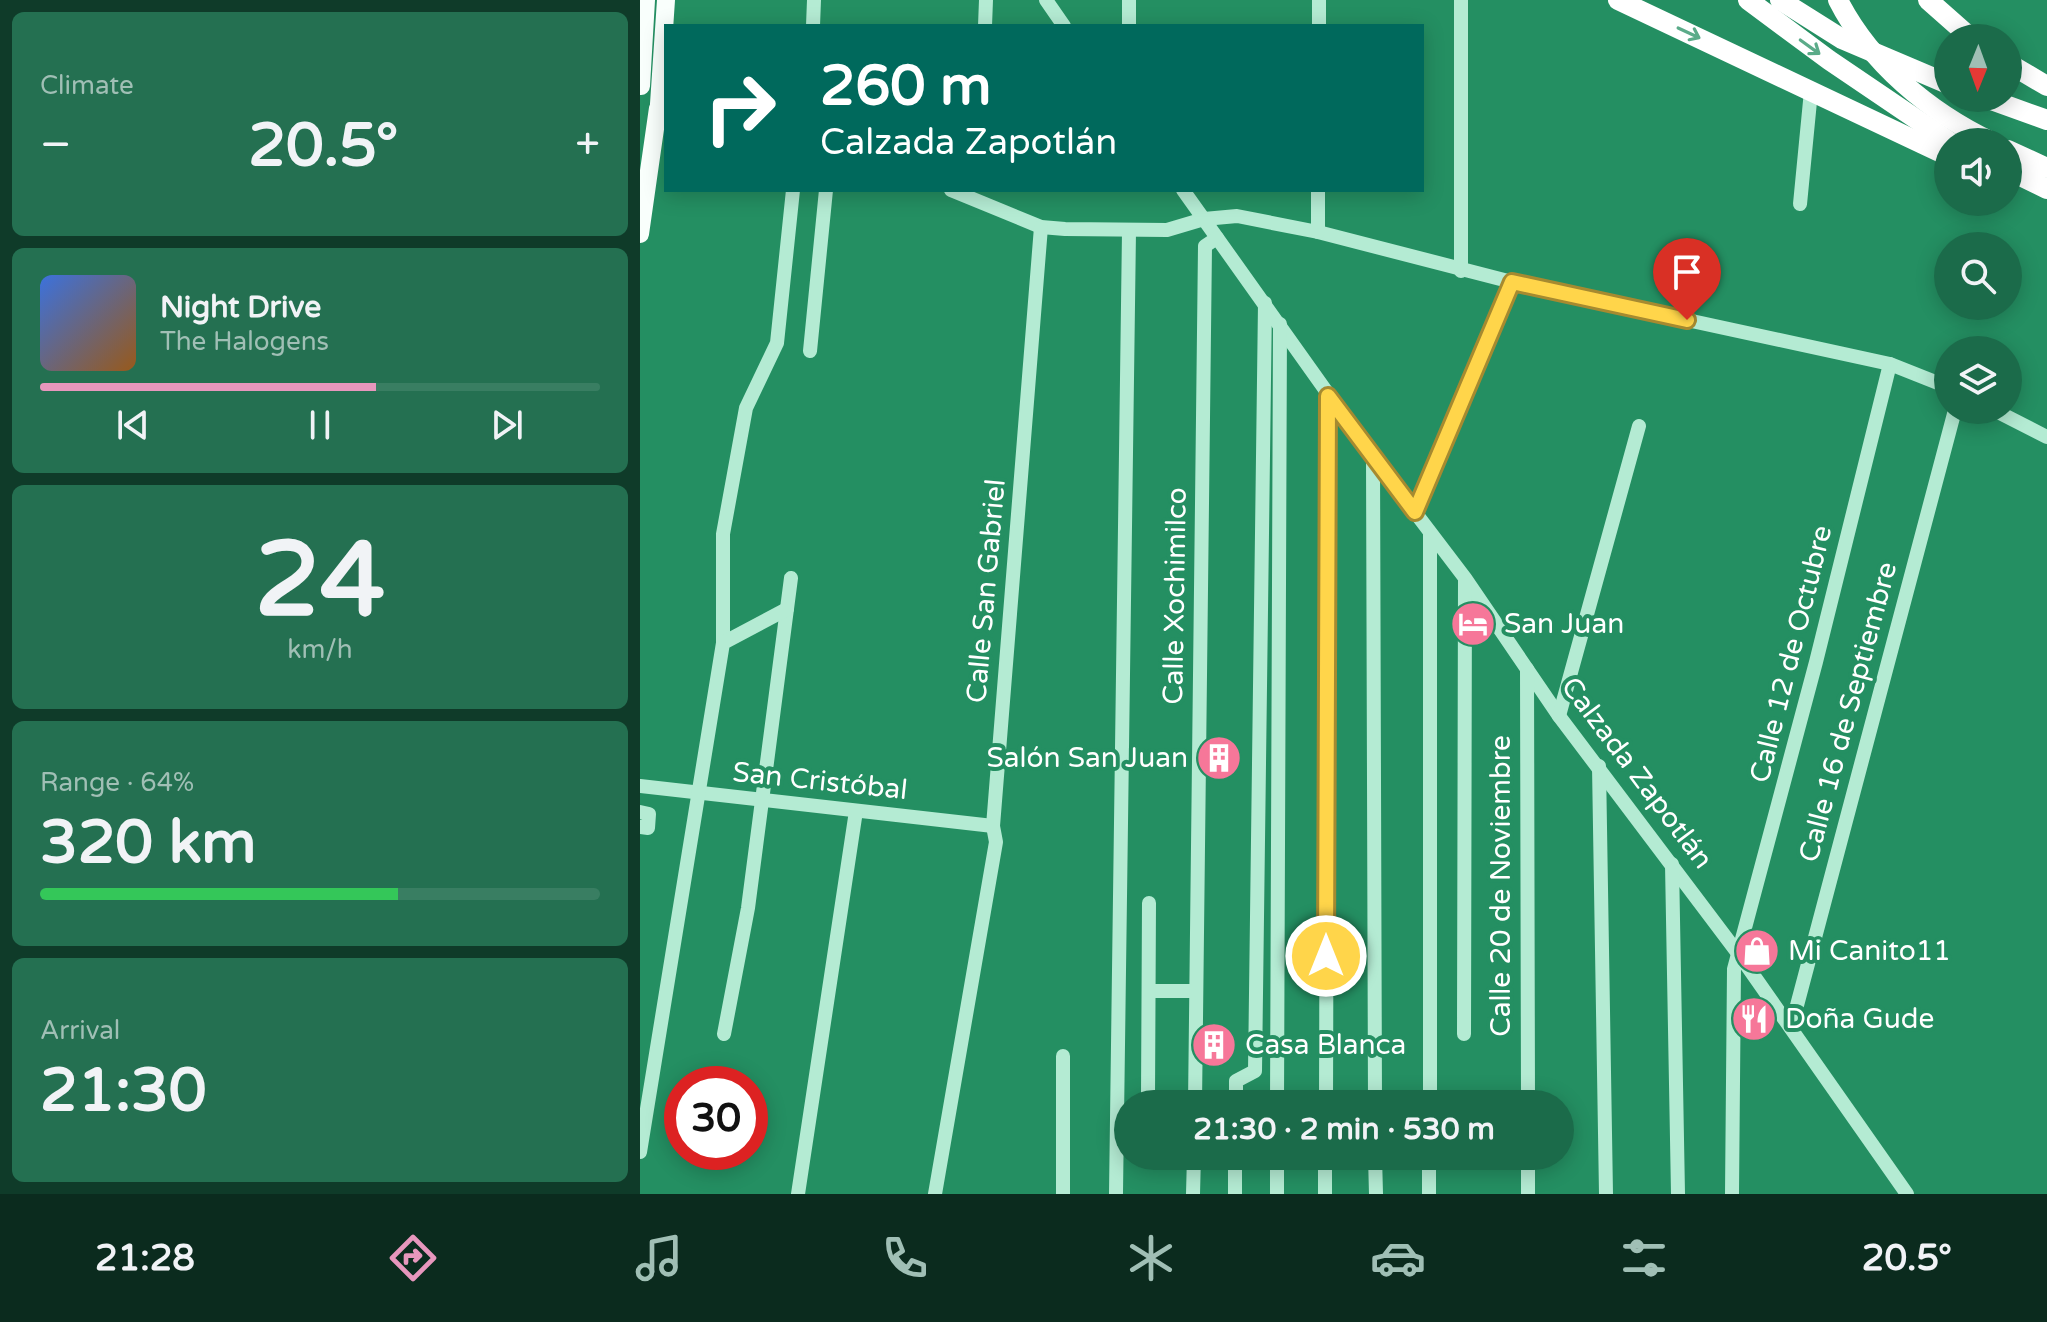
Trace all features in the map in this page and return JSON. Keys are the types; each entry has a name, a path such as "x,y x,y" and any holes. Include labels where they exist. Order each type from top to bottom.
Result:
{"highway":[{"path":"1618,0 1934,149"},
{"path":"1748,0 1934,131"},
{"path":"1780,0 1842,39 1934,78"},
{"path":"1838,0 1866,44 1894,76 1935,108 1969,128"},
{"path":"1928,0 1955,24"},
{"path":"2022,71 2047,86"},
{"path":"2022,111 2047,120"},
{"path":"2022,156 2047,168"},
{"path":"2022,177 2047,189"},
{"path":"2022,188 2047,198"}],"main road":[{"path":"641,90 646,0"},
{"path":"665,24 666,0"},
{"path":"640,234 664,79"}],"street":[{"path":"813,24 814,0"},
{"path":"985,24 986,0"},
{"path":"1046,0 1063,24"},
{"path":"1129,0 1129,24"},
{"path":"1319,0 1319,24"},
{"path":"1461,0 1461,271"},
{"path":"642,66 664,79"},
{"path":"1800,204 1811,91"},
{"path":"640,1152 723,643 723,534 746,408 777,343 793,192"},
{"path":"810,351 826,192"},
{"path":"956,192 1041,227 1167,230 1204,219 1237,216 1318,232 1461,271 1890,364 1934,381"},
{"name":"Calzada Zapotlán","path":"1184,192 1328,396 1465,578 1559,716 1740,956 1907,1194"},
{"path":"1318,192 1318,232"},
{"name":"Calle San Gabriel","path":"935,1194 996,842 993,826 1041,227"},
{"path":"1116,1193 1129,231"},
{"name":"Calle Xochimilco","path":"1195,1090 1205,246 1217,238"},
{"path":"1415,512 1512,282"},
{"path":"1236,1090 1236,1081 1255,1071 1265,303"},
{"path":"1277,1090 1280,324"},
{"name":"Calle 12 de Octubre","path":"1732,1194 1732,989 1890,364"},
{"path":"1326,1090 1328,396"},
{"name":"Calle 16 de Septiembre","path":"1791,1028 1951,424"},
{"path":"2021,424 2047,437"},
{"path":"1559,716 1639,426"},
{"path":"1373,457 1375,1090"},
{"path":"1430,533 1430,1090"},
{"path":"724,1034 748,908 791,578"},
{"path":"1464,1034 1465,578"},
{"path":"723,643 787,609"},
{"name":"Calle 20 de Noviembre","path":"1527,668 1528,1090"},
{"path":"1599,766 1606,1194"},
{"name":"San Cristóbal","path":"640,786 993,826"},
{"path":"798,1194 856,811"},
{"path":"640,812 649,814 648,828 640,827"},
{"path":"1672,864 1678,1194"},
{"path":"1148,1090 1149,903"},
{"path":"1149,991 1196,991"},
{"path":"1063,1056 1063,1194"},
{"path":"1193,1194 1194,1170"},
{"path":"1235,1170 1235,1194"},
{"path":"1277,1170 1277,1194"},
{"path":"1325,1170 1325,1194"},
{"path":"1375,1170 1376,1194"},
{"path":"1429,1170 1429,1194"},
{"path":"1528,1170 1528,1194"}],"place":[{"name":"San Juan","path":"1473,624"},
{"name":"Salón San Juan","path":"1219,758"},
{"name":"Mi Canito11","path":"1757,951"},
{"name":"Doña Gude","path":"1754,1019"},
{"name":"Casa Blanca","path":"1214,1045"}],"route":[{"path":"1326,956 1328,396 1415,512 1512,282 1687,320"}]}
